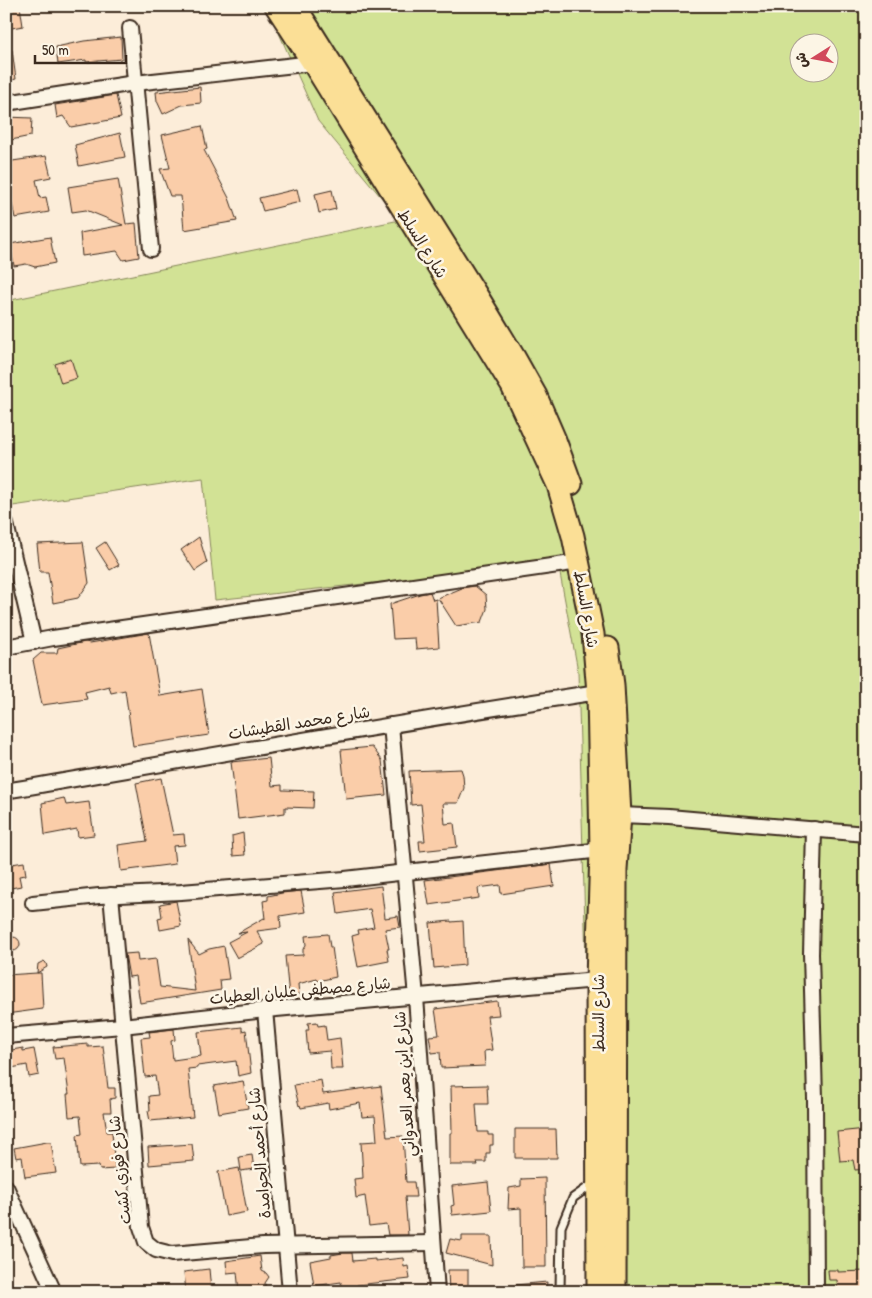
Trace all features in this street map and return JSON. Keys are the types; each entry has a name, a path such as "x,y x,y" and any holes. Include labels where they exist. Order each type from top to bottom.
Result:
{"main road":[{"name":"شارع السلط","path":"276,6 516,394 558,485 579,562 593,634 598,692 601,850 598,980 598,1292"},
{"name":"شارع السلط","path":"295,6 479,299 532,389 555,440 582,517 602,605 613,685 620,815 616,869 615,1292"}],"street":[{"path":"130,28 151,249"},
{"path":"6,103 135,83 313,63"},
{"path":"6,524 34,642"},
{"path":"6,647 579,562"},
{"name":"شارع محمد القطيشات","path":"6,791 258,746 598,692"},
{"name":"شارع ابن يعمر العدواني","path":"390,725 406,873 436,1292"},
{"path":"620,815 669,816 866,834"},
{"path":"814,829 811,954 815,1098 816,1292"},
{"path":"33,903 110,895 288,885 601,850"},
{"name":"شارع فوزي كشت","path":"110,895 141,1227 146,1242 156,1250 172,1254 239,1247 285,1245 433,1243"},
{"name":"شارع مصطفى عليان العطيات","path":"6,1036 598,980"},
{"name":"شارع أحمد الحوامدة","path":"265,1010 290,1292"},
{"path":"6,1187 54,1292"}],"lane":[{"path":"560,1292 561,1227 565,1214 573,1198 598,1180"}],"green space":[{"path":"267,6 866,6 866,1292 595,1292 578,671 558,563 215,600 203,478 6,507 6,301 400,220 318,121"}],"building":[{"path":"6,6 20,6 23,26 6,29"},
{"path":"121,37 122,59 86,62 86,60 58,64 56,47 84,41"},
{"path":"12,50 16,79 6,81 6,51"},
{"path":"200,87 201,103 182,105 163,114 157,101 156,92"},
{"path":"116,95 121,118 71,127 63,116 57,118 55,105"},
{"path":"6,117 32,118 31,136 6,141"},
{"path":"202,126 207,149 204,150 229,198 237,221 184,230 181,196 170,196 160,169 170,168 162,135"},
{"path":"120,133 125,157 79,166 75,145"},
{"path":"46,156 51,177 36,180 40,198 46,197 49,212 15,218 8,184 6,184 6,162"},
{"path":"118,179 126,224 136,223 139,257 123,260 117,251 82,256 80,233 123,225 86,210 72,212 68,187"},
{"path":"297,189 300,202 263,211 259,198"},
{"path":"332,190 336,209 319,213 315,194"},
{"path":"50,237 55,263 35,267 26,264 14,266 10,244"},
{"path":"71,359 77,378 61,383 55,364"},
{"path":"199,537 207,563 195,571 181,550"},
{"path":"83,542 89,583 78,598 53,603 48,572 40,572 37,544"},
{"path":"105,542 119,565 110,570 96,548"},
{"path":"475,586 486,595 487,609 482,622 456,626 438,598 462,588"},
{"path":"430,592 433,600 436,599 439,647 416,649 415,638 393,639 390,604"},
{"path":"149,633 160,696 202,689 209,735 133,746 125,690 111,693 109,686 85,692 87,699 42,705 33,660 41,653 57,653 58,648 85,642 90,643"},
{"path":"372,747 382,760 386,795 346,799 341,750"},
{"path":"269,758 272,786 282,785 282,790 314,791 313,808 285,807 285,813 238,819 231,762"},
{"path":"461,769 464,788 458,803 443,803 445,824 454,823 457,847 420,851 419,841 425,841 421,804 411,805 409,771"},
{"path":"161,778 173,835 184,834 185,845 173,846 175,864 121,871 118,845 147,841 136,783"},
{"path":"64,798 66,805 89,802 94,835 78,837 77,829 45,835 42,803"},
{"path":"243,833 245,855 233,856 232,836"},
{"path":"24,862 26,875 19,876 21,886 6,889 6,865"},
{"path":"551,864 554,886 501,894 500,885 478,888 479,898 429,905 425,880"},
{"path":"381,886 385,918 398,916 400,927 385,929 389,961 358,967 352,936 359,934 358,930 374,927 370,909 338,914 335,892"},
{"path":"301,891 305,912 280,916 281,928 257,931 264,944 237,958 228,942 247,932 238,933 265,919 263,901 268,900 268,896"},
{"path":"176,901 181,926 160,930 158,918 162,917 160,904"},
{"path":"463,921 465,965 434,968 430,923"},
{"path":"328,934 330,947 332,947 336,977 298,984 299,995 289,996 285,956 303,955 303,949 306,945 305,936"},
{"path":"10,937 16,937 20,944 16,951 10,951 6,947 6,941"},
{"path":"188,940 199,954 209,949 224,946 229,979 220,980 221,990 140,1003 136,976 129,977 125,954 137,953 138,961 156,959 160,987 195,991"},
{"path":"44,961 47,967 37,973 38,964"},
{"path":"41,973 43,1009 6,1014 6,975"},
{"path":"497,1001 499,1015 487,1016 492,1050 484,1051 485,1066 441,1068 440,1052 432,1053 429,1036 439,1035 435,1009"},
{"path":"317,1022 318,1026 325,1025 327,1040 340,1038 343,1069 331,1069 330,1051 308,1053 306,1030 309,1030 308,1023"},
{"path":"242,1027 242,1031 246,1030 251,1073 238,1076 236,1061 188,1069 193,1117 150,1121 148,1111 150,1111 149,1096 158,1095 155,1076 145,1077 141,1038 150,1037 149,1032 174,1029 175,1040 171,1041 173,1060 201,1056 198,1032"},
{"path":"88,1044 88,1047 103,1046 108,1088 115,1088 115,1098 110,1099 111,1112 104,1112 107,1132 112,1132 115,1169 100,1170 99,1166 80,1167 77,1135 82,1134 80,1116 69,1117 67,1094 69,1094 64,1058 55,1059 53,1047"},
{"path":"23,1048 23,1051 34,1049 39,1075 29,1077 27,1065 6,1069 6,1051"},
{"path":"321,1080 323,1094 381,1086 387,1137 403,1136 406,1182 414,1182 416,1197 405,1197 408,1235 388,1235 386,1224 369,1226 365,1196 356,1198 354,1179 363,1178 361,1142 377,1141 375,1116 362,1117 360,1103 329,1109 328,1103 301,1108 299,1106 294,1085"},
{"path":"243,1081 248,1108 219,1113 214,1086"},
{"path":"487,1085 488,1104 476,1104 478,1132 488,1132 488,1135 493,1135 493,1145 490,1145 490,1153 486,1153 486,1162 477,1162 478,1165 450,1165 450,1133 452,1133 451,1086"},
{"path":"515,1129 556,1129 557,1158 515,1158"},
{"path":"866,1129 866,1156 864,1156 866,1169 855,1170 853,1160 840,1161 837,1132"},
{"path":"51,1142 56,1173 25,1177 22,1157 16,1158 14,1148"},
{"path":"192,1144 194,1161 149,1165 148,1147"},
{"path":"252,1155 254,1169 241,1171 239,1157"},
{"path":"239,1168 247,1212 226,1216 218,1172"},
{"path":"545,1178 546,1267 522,1267 521,1208 508,1209 509,1188 521,1186 521,1179"},
{"path":"488,1182 491,1211 452,1215 451,1206 454,1205 452,1186"},
{"path":"462,1236 491,1236 492,1265 446,1253 450,1239 462,1241"},
{"path":"343,1253 352,1253 353,1261 403,1258 404,1267 408,1266 410,1279 357,1285 357,1287 342,1289 341,1282 314,1286 310,1261"},
{"path":"260,1256 262,1271 269,1277 265,1283 266,1292 239,1292 237,1272 227,1273 226,1261"},
{"path":"209,1269 211,1291 186,1292 184,1272"},
{"path":"448,1270 468,1270 468,1292 449,1292"},
{"path":"828,1270 838,1270 838,1272 866,1271 866,1289 858,1289 858,1292 838,1292 837,1280 829,1280"},
{"path":"547,1282 546,1292 516,1292 515,1285"}]}
